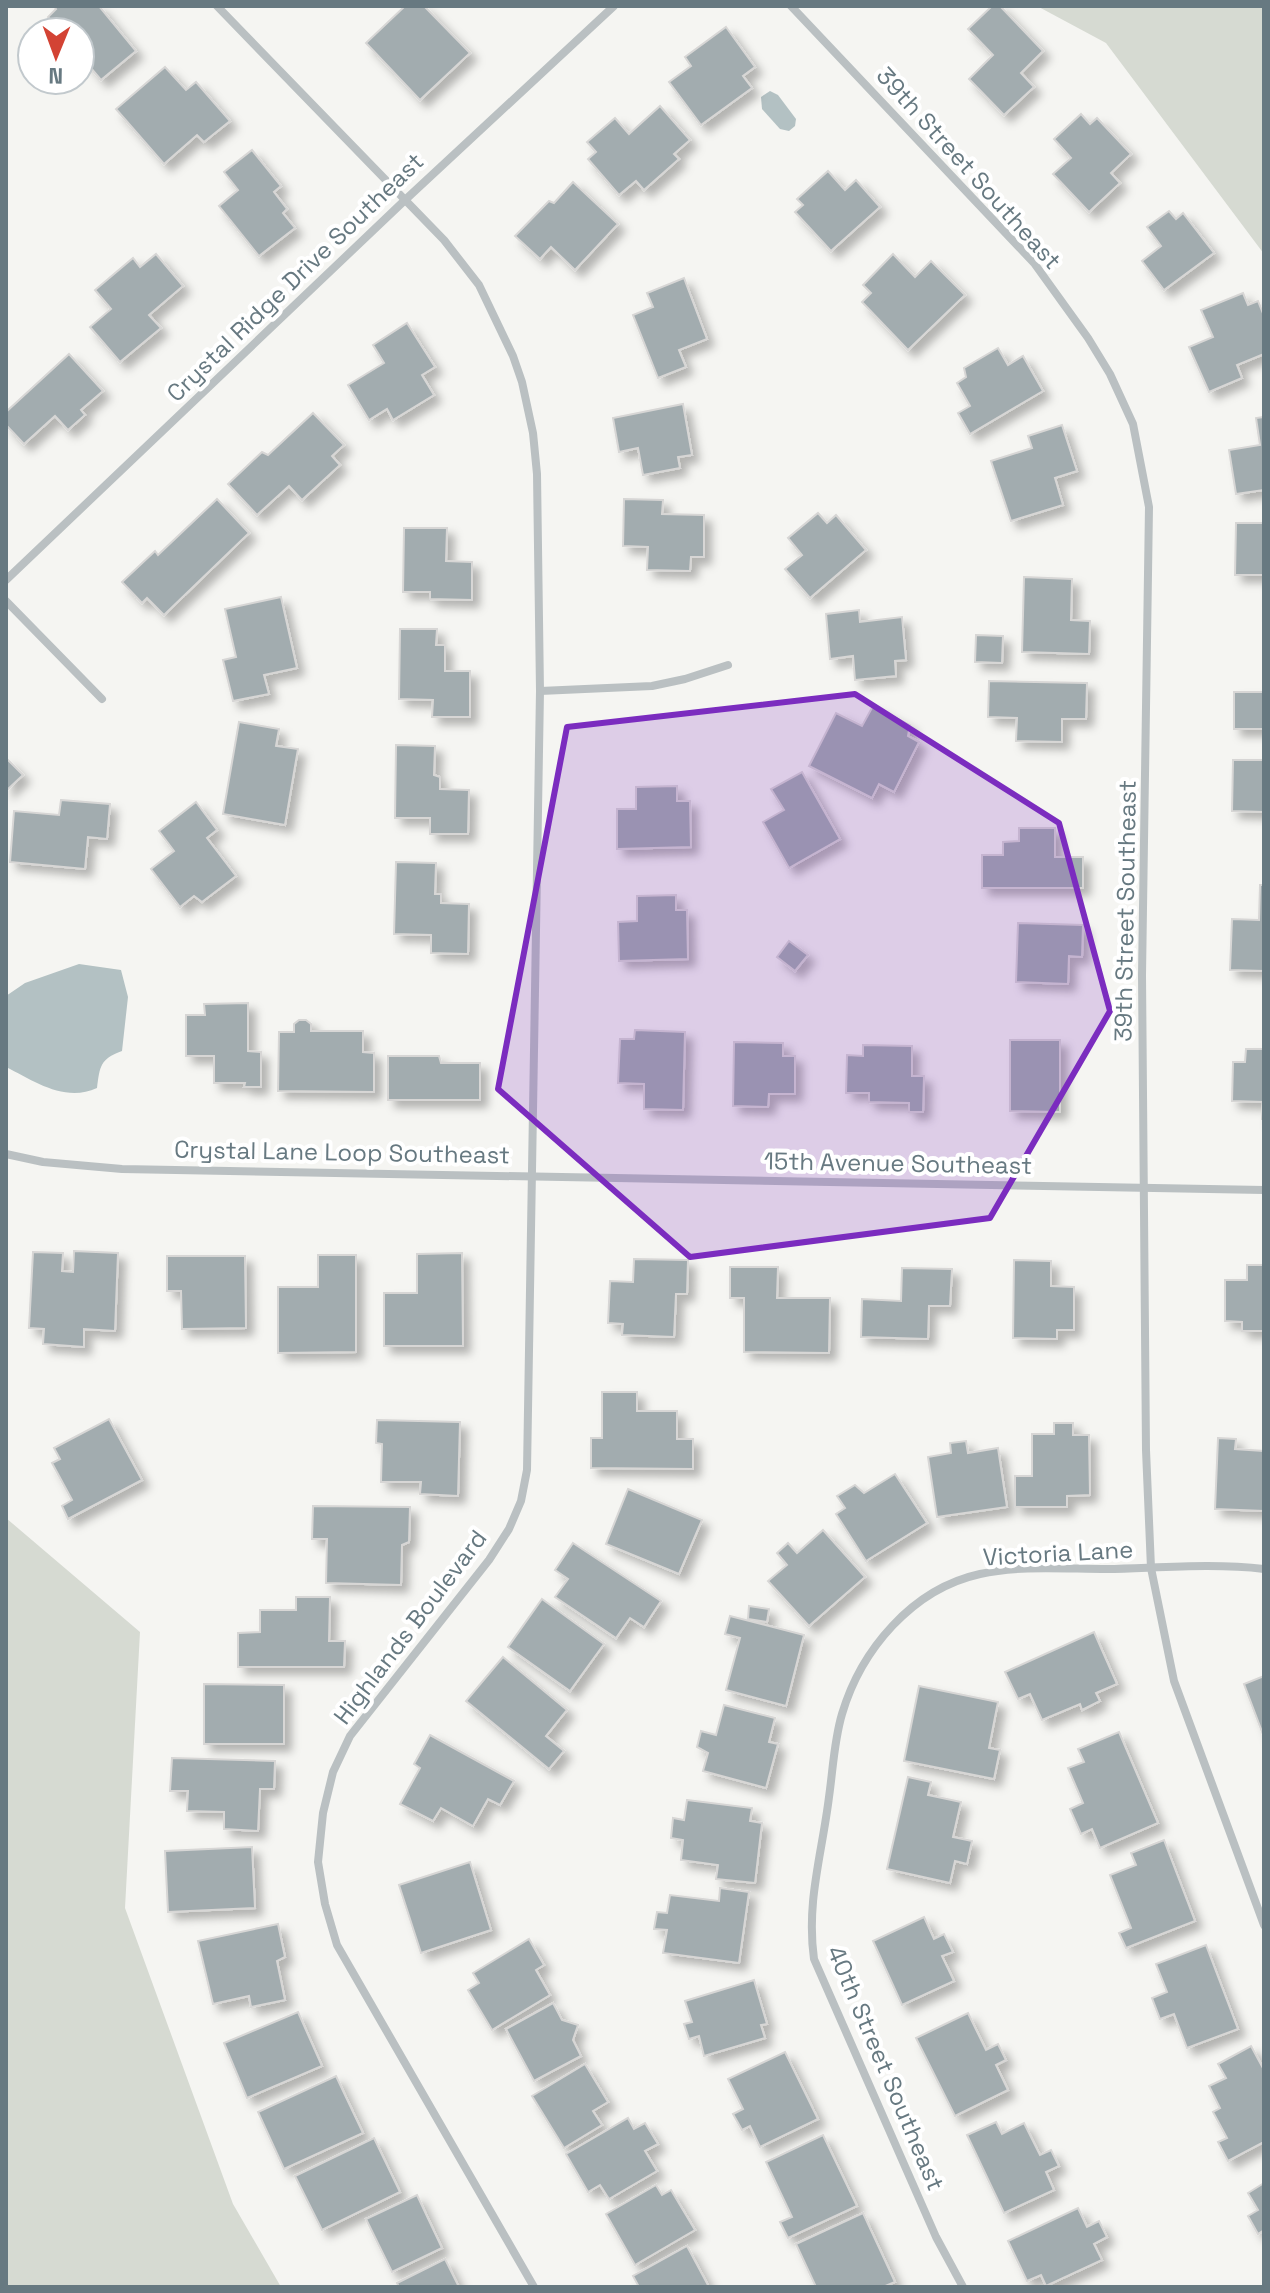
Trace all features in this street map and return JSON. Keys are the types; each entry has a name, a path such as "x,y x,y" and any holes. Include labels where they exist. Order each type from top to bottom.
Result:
{"street":[{"name":"Crystal Lane Loop Southeast","path":"6,1154 43,1162 122,1169 530,1175 540,691 537,474 533,433 522,382 479,285 444,240 217,6"},
{"name":"Crystal Ridge Drive Southeast","path":"6,580 614,6"},
{"name":"39th Street Southeast","path":"791,6 1034,263 1088,338 1110,374 1133,424 1149,507 1142,975 1146,1450 1151,1568 1174,1681 1264,1925"},
{"path":"6,601 102,699"},
{"path":"540,691 652,686 728,665"},
{"name":"15th Avenue Southeast","path":"530,1175 1264,1190"},
{"name":"Highlands Boulevard","path":"530,1175 527,1470 521,1501 509,1529 489,1560 350,1736 333,1772 323,1813 318,1862 325,1904 337,1945 534,2287"},
{"name":"Victoria Lane","path":"842,1714 858,1669 883,1636 917,1603 979,1574 1020,1569 1264,1569"},
{"name":"40th Street Southeast","path":"842,1714 811,1899 810,1930 814,1959 936,2237 963,2287"}],"highlighted area":[{"path":"855,694 1059,823 1110,1011 990,1218 690,1257 498,1089 567,727"}],"shaded area":[{"path":"1037,6 1264,6 1264,254 1106,43"},
{"path":"770,91 778,95 796,119 795,126 789,131 780,129 762,109 761,97"},
{"path":"79,964 121,970 128,997 122,1051 102,1064 97,1088 73,1093 39,1084 6,1067 6,996 25,983"},
{"path":"6,1518 140,1632 125,1908 233,2204 281,2287 6,2287"}],"building":[{"path":"54,6 99,6 136,51 101,80 96,74 96,16 49,16 56,9"},
{"path":"405,6 424,6 470,53 420,100 366,43"},
{"path":"992,6 1000,6 1043,51 1021,73 1034,87 1004,115 969,79 993,55 968,29"},
{"path":"726,27 755,67 743,76 752,88 701,125 669,82 691,66 685,57"},
{"path":"165,67 186,90 196,82 230,121 204,142 197,135 164,164 116,109"},
{"path":"660,106 690,140 674,154 679,159 644,190 636,181 619,195 588,159 596,152 587,142 615,118 629,134"},
{"path":"1081,114 1090,124 1097,118 1131,154 1111,173 1120,183 1089,212 1053,174 1071,158 1054,139"},
{"path":"252,150 281,186 274,192 287,209 283,213 295,228 259,256 219,206 238,190 224,172"},
{"path":"828,171 845,190 856,180 880,207 831,251 795,212 803,205 797,199"},
{"path":"573,182 618,224 575,270 551,247 540,259 515,236 549,201 554,203"},
{"path":"1169,211 1176,219 1183,213 1214,253 1164,290 1142,261 1161,246 1147,227"},
{"path":"156,254 183,286 149,315 161,328 120,362 90,327 111,309 95,290 133,258 140,267"},
{"path":"893,254 915,277 931,261 965,295 908,350 862,302 871,293 863,285"},
{"path":"684,278 707,339 679,350 686,367 658,378 633,315 653,307 647,293"},
{"path":"1243,293 1248,305 1258,301 1264,316 1264,354 1237,365 1242,378 1209,392 1189,347 1213,337 1201,310"},
{"path":"407,323 435,367 422,375 434,395 393,420 387,409 369,420 348,385 384,363 373,345"},
{"path":"998,348 1008,365 1023,356 1043,391 970,434 958,413 970,406 957,383 966,377 964,368"},
{"path":"69,354 103,391 81,410 85,415 68,430 55,416 24,444 6,425 6,412"},
{"path":"683,404 692,455 678,457 680,468 643,475 638,448 619,452 613,418"},
{"path":"313,413 344,445 332,456 340,465 302,500 289,486 257,515 228,484 262,452 268,455"},
{"path":"1264,417 1264,490 1236,494 1229,450 1260,445 1256,418"},
{"path":"1062,425 1077,471 1055,478 1063,505 1011,521 991,461 1032,448 1028,436"},
{"path":"217,499 249,533 164,615 147,598 142,603 122,582 155,551 158,555"},
{"path":"624,499 663,500 662,514 704,515 704,557 691,557 690,571 647,570 648,547 623,546"},
{"path":"818,513 827,523 836,515 866,550 810,598 785,569 802,555 788,538"},
{"path":"1236,523 1264,523 1264,613 1263,575 1235,575"},
{"path":"404,528 447,528 446,561 472,562 472,600 430,599 430,592 403,592"},
{"path":"1024,577 1072,579 1071,620 1090,621 1089,654 1022,652"},
{"path":"281,597 297,668 264,675 269,694 233,701 223,660 236,657 225,609"},
{"path":"859,610 860,622 902,617 906,660 895,661 896,676 855,680 853,656 830,659 826,614"},
{"path":"400,629 437,629 436,645 445,645 445,671 470,671 470,717 432,717 433,700 399,699"},
{"path":"976,635 1003,636 1002,663 975,662"},
{"path":"989,681 1087,683 1086,719 1062,719 1062,742 1016,741 1017,718 988,717"},
{"path":"1234,692 1264,692 1264,729 1234,729"},
{"path":"873,706 910,725 908,736 919,742 894,792 879,784 872,798 809,766 836,713 862,726"},
{"path":"239,722 279,729 276,746 298,749 285,825 223,814"},
{"path":"396,745 435,746 434,775 440,777 440,789 469,790 468,834 430,834 430,818 395,818"},
{"path":"6,758 23,775 6,791"},
{"path":"1233,760 1264,760 1264,812 1232,811"},
{"path":"802,772 840,839 789,868 763,822 784,810 771,789"},
{"path":"677,786 677,801 690,801 691,847 617,849 617,809 636,809 636,787"},
{"path":"61,800 110,804 107,839 88,837 85,869 10,862 14,811 59,815"},
{"path":"196,802 217,830 207,838 236,876 202,902 194,896 180,907 151,869 174,851 159,831"},
{"path":"1019,828 1055,828 1055,857 1083,857 1083,888 982,888 982,855 1003,855 1003,842 1019,841"},
{"path":"396,862 436,863 435,894 441,894 441,903 469,904 468,954 431,953 431,935 394,934"},
{"path":"1260,885 1264,885 1264,971 1230,970 1232,919 1259,920"},
{"path":"676,895 676,910 687,910 688,959 619,961 618,922 637,921 637,896"},
{"path":"1018,923 1083,925 1082,957 1069,956 1068,984 1016,982"},
{"path":"789,941 808,955 795,971 777,957"},
{"path":"248,1003 248,1051 261,1052 261,1087 244,1087 245,1083 214,1083 214,1056 186,1056 186,1015 205,1015 204,1004"},
{"path":"299,1020 311,1024 311,1031 363,1031 363,1052 374,1053 374,1092 278,1091 279,1032 294,1032 294,1024"},
{"path":"635,1030 685,1032 683,1110 644,1109 644,1084 618,1083 620,1039 634,1039"},
{"path":"1010,1040 1060,1040 1060,1112 1010,1111"},
{"path":"734,1042 783,1043 783,1056 795,1056 795,1094 769,1094 768,1107 733,1106"},
{"path":"863,1045 912,1046 912,1076 924,1076 923,1112 909,1112 909,1103 869,1102 869,1093 846,1093 847,1055 863,1056"},
{"path":"1246,1049 1264,1049 1264,1119 1263,1102 1232,1101 1233,1062 1245,1062"},
{"path":"388,1056 439,1056 441,1063 480,1063 480,1100 388,1100"},
{"path":"74,1251 118,1253 115,1331 84,1329 84,1347 43,1344 44,1329 29,1328 33,1252 63,1253 62,1271 73,1272"},
{"path":"462,1253 463,1346 384,1346 384,1293 417,1293 417,1254"},
{"path":"318,1255 356,1255 356,1352 278,1353 278,1287 318,1287"},
{"path":"167,1256 245,1256 246,1328 182,1329 181,1291 167,1291"},
{"path":"634,1259 688,1260 687,1294 676,1294 674,1337 622,1335 623,1324 608,1323 610,1281 633,1282"},
{"path":"1014,1260 1051,1261 1051,1286 1074,1287 1074,1330 1057,1330 1057,1339 1013,1338"},
{"path":"1247,1265 1264,1265 1264,1331 1242,1331 1242,1322 1225,1321 1225,1280 1247,1280"},
{"path":"730,1267 778,1267 777,1298 830,1298 829,1353 744,1352 744,1298 730,1298"},
{"path":"902,1268 952,1269 950,1306 929,1306 928,1339 861,1337 862,1299 901,1301"},
{"path":"602,1392 637,1392 637,1411 677,1411 677,1439 693,1439 693,1469 591,1468 591,1438 602,1438"},
{"path":"109,1419 142,1480 68,1519 62,1506 72,1500 52,1463 60,1459 54,1448"},
{"path":"377,1420 460,1422 458,1496 420,1494 421,1482 381,1482 382,1444 376,1443"},
{"path":"1054,1423 1073,1423 1073,1435 1089,1435 1090,1495 1067,1496 1067,1507 1015,1507 1015,1476 1032,1476 1032,1434 1054,1434"},
{"path":"1218,1438 1236,1439 1235,1449 1264,1451 1264,1511 1215,1509"},
{"path":"966,1441 968,1453 998,1448 1007,1507 937,1517 928,1457 951,1453 950,1443"},
{"path":"895,1474 927,1523 866,1561 836,1514 845,1508 837,1496 855,1485 864,1493"},
{"path":"628,1489 702,1520 679,1574 606,1544"},
{"path":"313,1506 410,1507 409,1542 402,1545 401,1585 326,1583 327,1539 312,1539"},
{"path":"823,1530 865,1577 809,1626 768,1581 787,1565 777,1553 788,1543 797,1553"},
{"path":"573,1543 661,1601 644,1627 630,1618 616,1638 555,1597 568,1579 555,1570"},
{"path":"296,1597 330,1597 329,1641 345,1641 344,1667 238,1667 238,1633 260,1632 260,1610 296,1610"},
{"path":"542,1599 604,1644 570,1691 508,1647"},
{"path":"749,1606 769,1609 767,1622 748,1619"},
{"path":"730,1616 804,1635 786,1706 726,1690 740,1638 725,1634"},
{"path":"1094,1632 1117,1684 1096,1693 1100,1701 1082,1710 1080,1704 1042,1720 1030,1694 1018,1699 1005,1672"},
{"path":"503,1657 567,1710 546,1736 564,1751 549,1769 466,1701"},
{"path":"1264,1676 1264,1737 1244,1684"},
{"path":"204,1684 284,1685 284,1744 204,1744"},
{"path":"919,1686 998,1702 989,1748 1000,1750 994,1779 904,1761"},
{"path":"724,1705 775,1718 769,1742 778,1744 766,1788 703,1771 708,1753 697,1747 701,1731 716,1735"},
{"path":"1119,1732 1158,1823 1100,1848 1092,1829 1081,1834 1070,1809 1083,1803 1068,1768 1084,1762 1078,1749"},
{"path":"430,1735 514,1781 500,1805 488,1799 473,1826 441,1808 433,1821 400,1804 420,1768 414,1764"},
{"path":"172,1758 275,1761 274,1789 260,1789 258,1831 224,1829 224,1812 187,1811 188,1791 170,1791"},
{"path":"908,1777 931,1782 928,1795 961,1802 953,1837 972,1841 967,1864 955,1861 950,1883 887,1869"},
{"path":"687,1800 752,1808 750,1821 762,1823 755,1883 716,1879 718,1865 681,1860 683,1840 671,1838 673,1818 684,1820"},
{"path":"1164,1840 1195,1921 1126,1948 1119,1933 1131,1928 1110,1875 1136,1865 1131,1853"},
{"path":"252,1847 255,1908 168,1912 165,1851"},
{"path":"470,1862 491,1930 421,1953 399,1885"},
{"path":"720,1888 749,1892 739,1963 663,1953 667,1930 654,1929 657,1912 667,1913 670,1895 719,1901"},
{"path":"924,1917 934,1939 944,1934 953,1952 942,1956 954,1981 902,2005 873,1941"},
{"path":"278,1924 285,1957 277,1961 285,2000 251,2007 249,1996 213,2004 198,1941"},
{"path":"529,1939 544,1965 536,1970 550,1995 492,2030 468,1990 479,1983 473,1973"},
{"path":"1206,1945 1238,2029 1187,2048 1174,2014 1160,2019 1152,1998 1167,1992 1156,1964"},
{"path":"754,1980 767,2024 761,2025 765,2038 704,2056 699,2036 689,2039 684,2024 692,2022 685,2001"},
{"path":"553,2003 562,2020 578,2025 573,2040 581,2056 534,2081 506,2029"},
{"path":"298,2012 322,2066 247,2098 224,2043"},
{"path":"968,2013 986,2050 998,2044 1006,2060 996,2065 1008,2090 955,2116 916,2038"},
{"path":"1251,2046 1264,2070 1264,2142 1228,2161 1218,2142 1227,2138 1213,2112 1220,2108 1209,2086 1226,2078 1218,2064"},
{"path":"785,2052 818,2119 760,2147 750,2126 742,2130 733,2114 743,2109 728,2079"},
{"path":"585,2064 608,2102 593,2111 602,2125 564,2148 532,2096"},
{"path":"336,2076 363,2133 284,2169 258,2112"},
{"path":"628,2118 634,2129 645,2123 658,2144 645,2151 657,2171 609,2199 600,2185 588,2192 566,2154"},
{"path":"996,2122 1002,2134 1024,2123 1040,2155 1051,2150 1059,2166 1046,2172 1054,2190 1004,2213 967,2135"},
{"path":"823,2135 857,2206 788,2238 780,2222 792,2217 766,2162"},
{"path":"374,2138 400,2192 322,2230 295,2176"},
{"path":"1264,2183 1264,2230 1258,2234 1248,2216 1258,2210 1248,2193"},
{"path":"656,2185 662,2195 671,2190 695,2230 635,2265 606,2214"},
{"path":"417,2195 442,2248 392,2272 366,2219"},
{"path":"1078,2208 1087,2227 1099,2221 1107,2237 1094,2244 1102,2260 1046,2286 1041,2275 1027,2281 1008,2241"},
{"path":"863,2213 895,2282 883,2287 816,2287 796,2244"},
{"path":"687,2246 709,2287 639,2287 633,2276"},
{"path":"445,2259 459,2287 399,2287 397,2283"}]}
